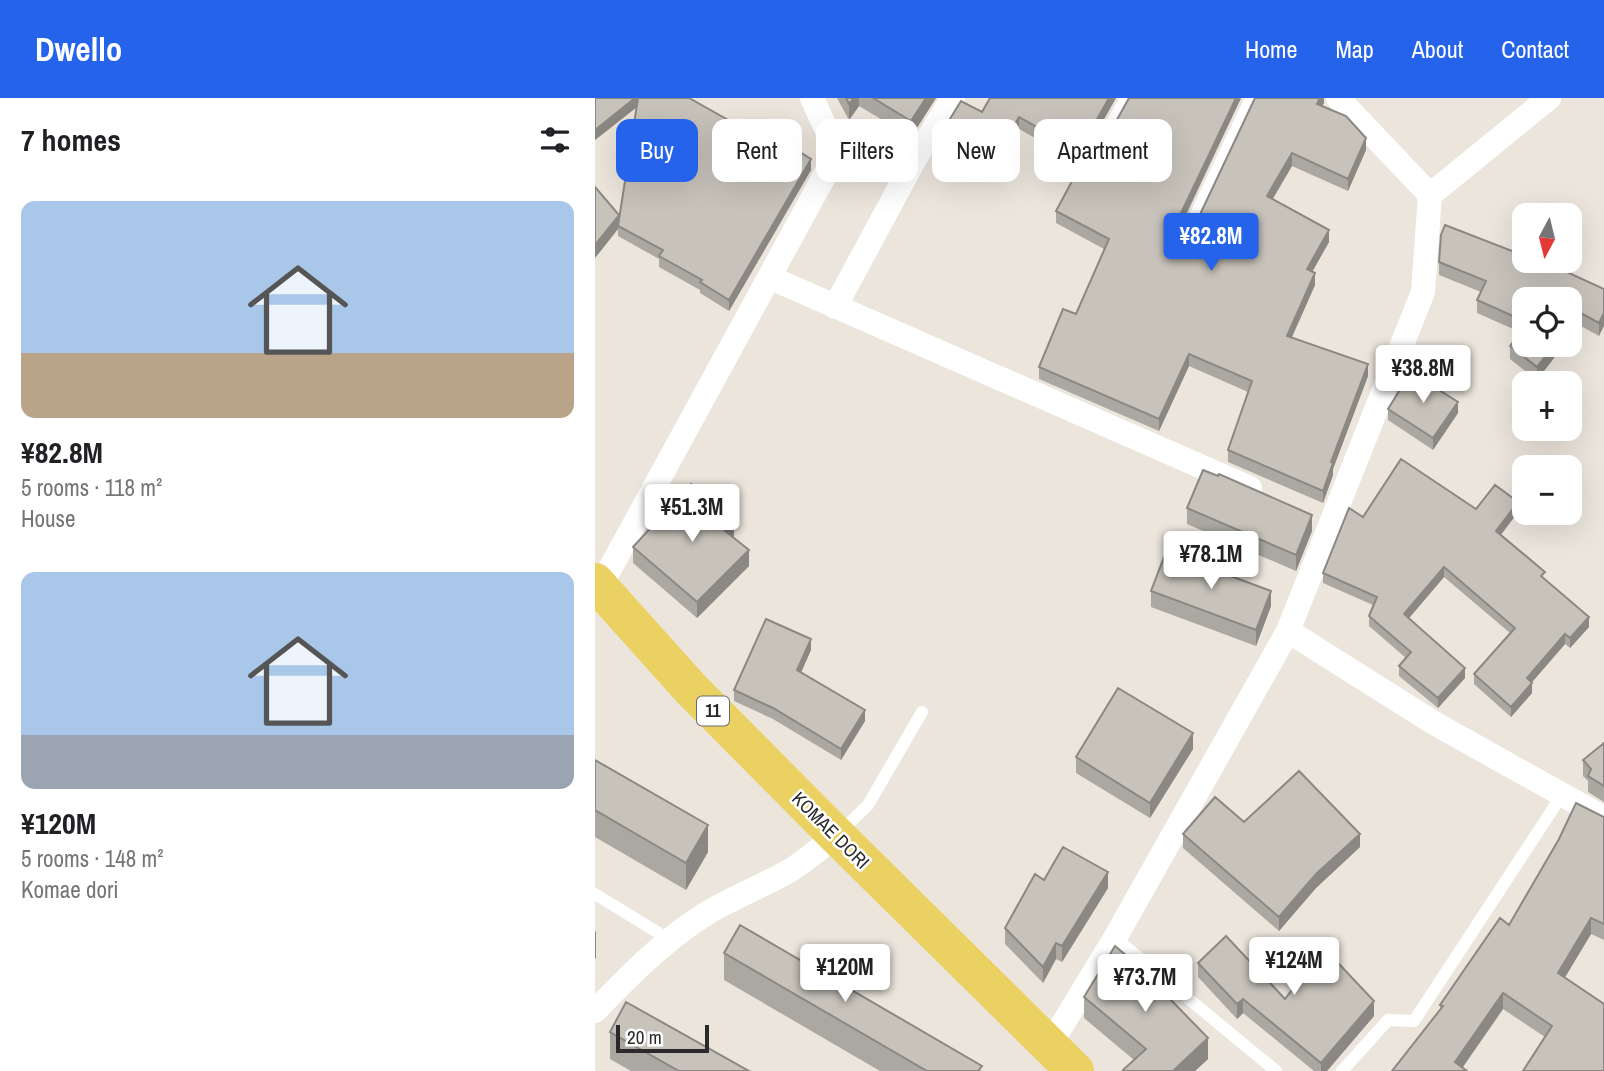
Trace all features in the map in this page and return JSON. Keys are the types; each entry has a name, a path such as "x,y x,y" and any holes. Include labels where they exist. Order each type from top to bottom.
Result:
{"main road":[{"name":"KOMAE DORI","path":"597,584 691,689 1063,1058"}],"street":[{"path":"812,98 822,119"},
{"path":"918,154 953,98"},
{"path":"1338,98 1430,195"},
{"path":"1063,1058 1115,938 1288,631 1423,292 1430,195 1549,98"},
{"path":"597,584 771,278 822,182"},
{"path":"835,307 902,182"},
{"path":"771,278 1267,496"},
{"path":"1305,512 1331,523"},
{"path":"1288,631 1434,723 1604,818"},
{"path":"595,1011 670,940 702,916 789,871 836,835"}],"lane":[{"path":"1114,119 1126,98"},
{"path":"1179,250 1251,98"},
{"path":"836,835 868,805 922,712"},
{"path":"1342,1071 1388,1020 1414,1021 1562,794"},
{"path":"595,894 670,940"},
{"path":"1115,938 1276,1071"}],"building":[{"path":"595,98 635,98 595,130"},
{"path":"638,98 689,98 726,119 712,119 712,182 798,182 729,300 700,282 702,280 659,256 663,250 618,226 625,182 698,182 698,119 635,119"},
{"path":"873,98 926,98 912,119 908,119"},
{"path":"990,98 1109,98 1097,119 1034,119 1034,125 1019,117 950,119 961,101 982,112"},
{"path":"1129,98 1236,98 1171,234 1171,242 1176,246 1187,242 1255,98 1320,98 1317,104 1346,116 1366,138 1348,179 1292,153 1267,196 1329,230 1307,269 1315,273 1287,336 1368,364 1331,462 1333,463 1323,491 1228,450 1252,381 1189,354 1159,419 1039,367 1063,309 1076,314 1109,239 1056,211 1072,182 1172,182 1172,119 1117,119"},
{"path":"802,153 811,159 802,174"},
{"path":"595,187 619,215 595,245"},
{"path":"1445,225 1512,251 1512,273 1569,273 1604,289 1604,313 1599,323 1582,314 1582,287 1512,287 1512,316 1477,300 1486,281 1439,262 1441,235"},
{"path":"1524,357 1545,357 1537,367"},
{"path":"1411,372 1458,402 1433,438 1388,409"},
{"path":"1401,459 1476,509 1495,485 1512,498 1512,510 1496,531 1545,572 1541,576 1589,617 1570,638 1565,634 1527,678 1532,683 1511,707 1474,674 1515,628 1444,567 1404,614 1465,668 1438,698 1399,666 1411,652 1369,616 1377,597 1323,573 1349,508 1363,517"},
{"path":"1203,470 1218,476 1219,474 1312,515 1296,555 1187,508"},
{"path":"691,484 734,521 724,530 749,550 697,602 633,547"},
{"path":"1166,552 1271,591 1256,630 1151,591"},
{"path":"766,619 811,639 797,670 865,710 841,749 773,708 734,690"},
{"path":"1118,688 1193,733 1150,803 1076,757"},
{"path":"1604,743 1604,786 1588,776 1591,769 1583,760"},
{"path":"595,760 708,825 686,863 595,810"},
{"path":"1299,771 1360,834 1316,874 1279,917 1183,834 1215,797 1244,822"},
{"path":"1576,803 1604,817 1604,924 1591,918 1558,973 1604,1004 1604,1071 1523,1071 1552,1026 1503,993 1455,1062 1467,1071 1392,1071 1443,1006 1440,1005 1500,918 1509,925 1559,839"},
{"path":"1063,847 1108,872 1062,946 1056,943 1043,967 1005,928 1035,874 1044,880"},
{"path":"740,925 982,1066 978,1071 927,1071 724,953"},
{"path":"1226,936 1285,999 1324,948 1374,1001 1321,1063 1243,999 1237,1004 1198,963"},
{"path":"1115,946 1175,996 1171,1000 1208,1038 1173,1071 1124,1071 1146,1049 1084,997"},
{"path":"626,1002 749,1071 679,1071 610,1032"}]}
